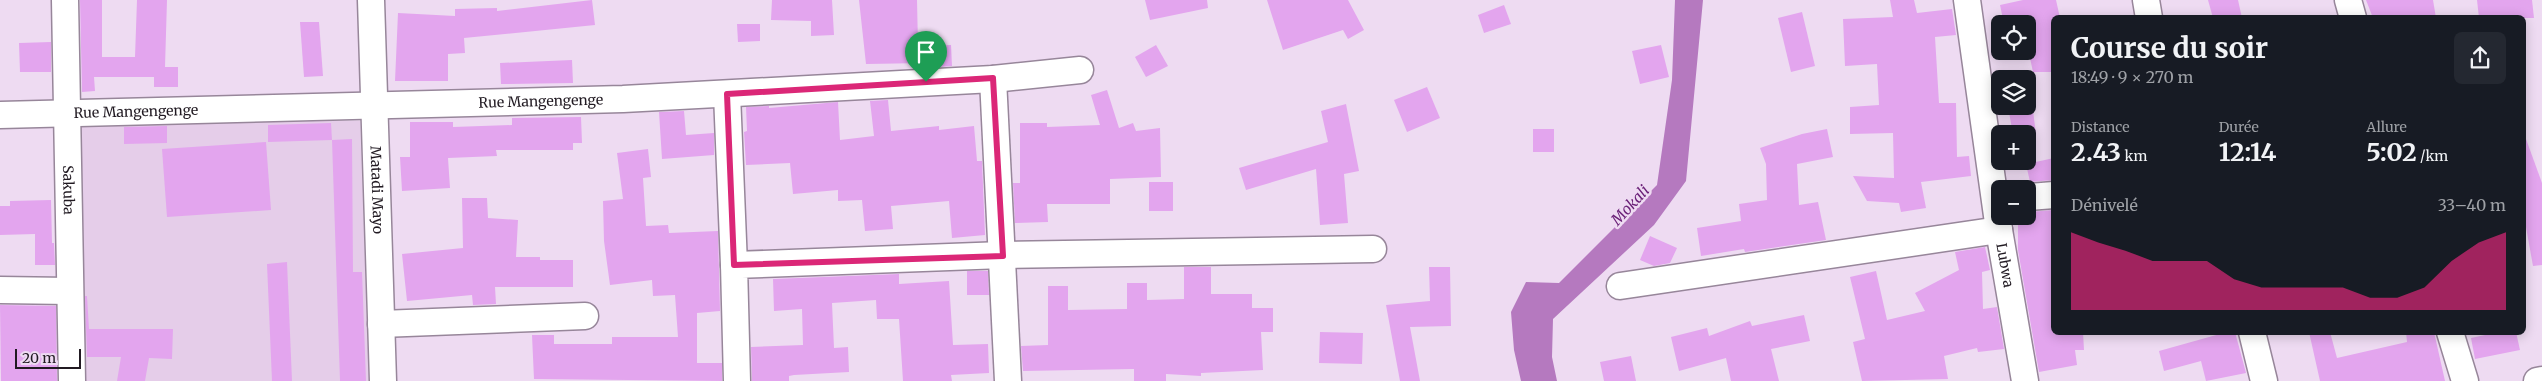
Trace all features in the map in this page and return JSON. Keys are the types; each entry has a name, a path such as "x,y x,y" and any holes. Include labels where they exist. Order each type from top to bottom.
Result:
{"street":[{"name":"Sakuba","path":"65,0 72,381"},
{"name":"Matadi Mayo","path":"371,0 383,381"},
{"name":"Lubwa","path":"1968,0 1995,180"},
{"path":"2146,0 2148,15"},
{"path":"2348,0 2352,15"},
{"name":"Rue Mangengenge","path":"0,115 373,107 623,99 993,78 1080,70"},
{"path":"993,78 1008,381"},
{"path":"727,94 737,381"},
{"path":"2036,196 2051,195"},
{"name":"Lubwa","path":"1999,225 2025,381"},
{"path":"1620,286 1999,230"},
{"path":"734,265 1003,256 1373,248"},
{"path":"0,290 69,291"},
{"path":"381,324 585,316"},
{"path":"2253,335 2264,381"},
{"path":"2451,335 2466,381"},
{"path":"2537,381 2542,380"}],"shaded area":[{"path":"1675,0 1703,0 1686,181 1654,225 1553,319 1552,357 1557,381 1521,381 1514,350 1511,312 1526,282 1559,283 1657,185 1672,80"},
{"path":"360,121 369,381 78,381 75,122"}],"building":[{"path":"80,0 102,0 102,57 135,57 137,0 167,0 165,67 178,67 178,87 154,87 154,77 94,77 95,91 82,92"},
{"path":"592,0 595,25 464,38 465,53 448,54 448,81 395,81 398,13 455,16 455,9 497,8 497,11"},
{"path":"772,0 832,0 834,35 811,36 811,21 771,20"},
{"path":"859,0 917,0 918,46 951,45 952,66 926,68 926,63 866,64"},
{"path":"1145,0 1207,0 1208,8 1150,20"},
{"path":"1267,0 1348,0 1364,30 1348,39 1343,30 1283,50"},
{"path":"1890,0 1914,0 1917,13 1952,9 1956,35 1935,37 1939,103 1956,103 1957,157 1969,156 1971,176 1921,182 1926,208 1901,212 1899,203 1867,201 1853,176 1894,178 1893,133 1850,134 1850,107 1879,105 1877,64 1845,66 1843,19 1893,17"},
{"path":"2023,0 2056,0 2059,15 2051,15 2051,72 2036,72 2036,70 2033,70 2030,60 2036,60 2036,15 2002,15 2000,5"},
{"path":"2208,0 2238,0 2241,15 2212,15"},
{"path":"2366,0 2433,0 2436,15 2372,15"},
{"path":"2477,0 2532,0 2534,18 2526,18 2526,15 2479,15"},
{"path":"1504,5 1511,24 1484,33 1478,15"},
{"path":"1802,12 1815,66 1791,72 1778,18"},
{"path":"300,22 319,22 323,76 304,77"},
{"path":"737,24 760,24 760,41 738,42"},
{"path":"51,42 51,72 20,72 19,43"},
{"path":"1156,45 1168,66 1146,77 1135,57"},
{"path":"1661,45 1669,77 1640,84 1632,51"},
{"path":"572,60 573,83 501,84 500,63"},
{"path":"1427,87 1440,118 1407,132 1394,100"},
{"path":"1107,90 1119,128 1133,123 1136,131 1160,128 1161,177 1110,179 1110,204 1047,204 1048,222 1015,223 1013,183 1020,183 1020,123 1047,123 1047,127 1100,125 1091,95"},
{"path":"888,100 891,131 939,126 939,130 974,126 977,161 982,161 985,235 952,238 949,201 891,206 893,229 865,231 862,200 838,201 838,190 793,194 790,163 746,165 744,132 747,131 746,107 769,106 769,108 838,102 840,140 874,136 870,101"},
{"path":"1346,104 1359,171 1344,174 1348,223 1320,225 1316,169 1246,190 1239,168 1328,142 1321,111"},
{"path":"684,111 686,135 714,133 714,155 662,159 659,112"},
{"path":"2009,115 2034,115 2035,125 2011,125"},
{"path":"581,117 582,143 573,143 573,150 496,150 497,156 448,158 450,188 402,191 400,157 410,157 410,122 453,122 453,127 512,125 512,118"},
{"path":"331,123 332,140 268,142 268,125"},
{"path":"167,126 167,143 124,144 124,127"},
{"path":"1533,129 1554,129 1554,152 1533,152"},
{"path":"1827,129 1833,157 1797,164 1799,205 1818,202 1826,240 1745,252 1744,249 1701,256 1697,228 1741,221 1739,204 1767,200 1766,164 1760,148 1802,134"},
{"path":"352,139 353,272 362,272 366,381 340,381 332,140"},
{"path":"2526,139 2542,183 2542,265 2533,266 2526,227"},
{"path":"266,142 271,210 167,217 162,149"},
{"path":"648,149 651,177 643,178 646,226 668,225 669,233 718,231 720,311 697,313 697,363 722,363 722,381 534,379 532,335 554,335 554,344 612,344 612,337 678,337 675,295 653,296 652,280 610,285 604,241 603,201 623,199 617,153"},
{"path":"2051,159 2051,180 2030,180 2027,170 2036,170 2036,162"},
{"path":"1149,182 1173,182 1173,211 1149,211"},
{"path":"462,198 487,198 488,218 518,220 516,257 540,257 540,260 573,260 573,287 495,287 496,304 473,305 472,295 407,301 402,254 463,248"},
{"path":"51,200 52,243 54,243 55,265 35,265 35,234 0,235 0,206 10,206 10,201"},
{"path":"2051,210 2051,335 2083,335 2084,350 2075,350 2077,365 2039,372 2018,250 2018,225 2036,225 2036,211"},
{"path":"1650,236 1677,248 1670,263 1654,266 1640,260"},
{"path":"1985,247 1990,270 1982,272 1983,309 1997,307 2004,349 1978,352 1977,348 1944,356 1948,379 1862,381 1853,342 1865,339 1850,277 1876,271 1887,320 1925,311 1915,293 1959,270 1955,252"},
{"path":"287,262 292,381 272,381 267,264"},
{"path":"1184,267 1211,267 1211,294 1252,294 1252,308 1273,308 1273,332 1261,332 1263,370 1201,373 1201,376 1166,374 1166,381 1134,381 1134,369 1023,371 1021,346 1048,345 1048,286 1068,286 1068,310 1127,309 1127,283 1147,283 1147,300 1184,299"},
{"path":"1429,267 1450,267 1451,326 1410,327 1420,381 1400,381 1386,305 1430,301"},
{"path":"967,271 988,271 989,295 967,295"},
{"path":"899,274 899,284 949,281 953,345 988,344 989,373 951,375 952,381 903,381 899,319 877,319 876,300 832,303 834,348 848,347 849,372 794,375 789,376 789,381 752,381 751,347 803,345 802,309 774,311 773,279"},
{"path":"85,296 87,296 89,329 173,329 172,359 149,358 145,381 117,381 121,357 87,357"},
{"path":"0,305 56,306 57,381 1,381"},
{"path":"1804,315 1810,341 1771,349 1779,381 1731,381 1726,358 1679,371 1671,337 1707,328 1709,336 1750,321 1752,326"},
{"path":"1320,332 1363,333 1362,364 1319,363"},
{"path":"2216,335 2236,335 2246,373 2206,381 2201,361 2164,371 2159,351"},
{"path":"2310,335 2331,335 2337,358 2407,342 2406,335 2435,335 2445,381 2320,381"},
{"path":"2485,335 2517,335 2520,350 2475,359 2471,338"},
{"path":"1631,356 1636,381 1604,381 1600,362"}],"route":[{"path":"993,78 1003,256 734,265 727,94 926,82 993,78"}],"water label":[{"name":"Mokali","path":"1630,205"}]}
